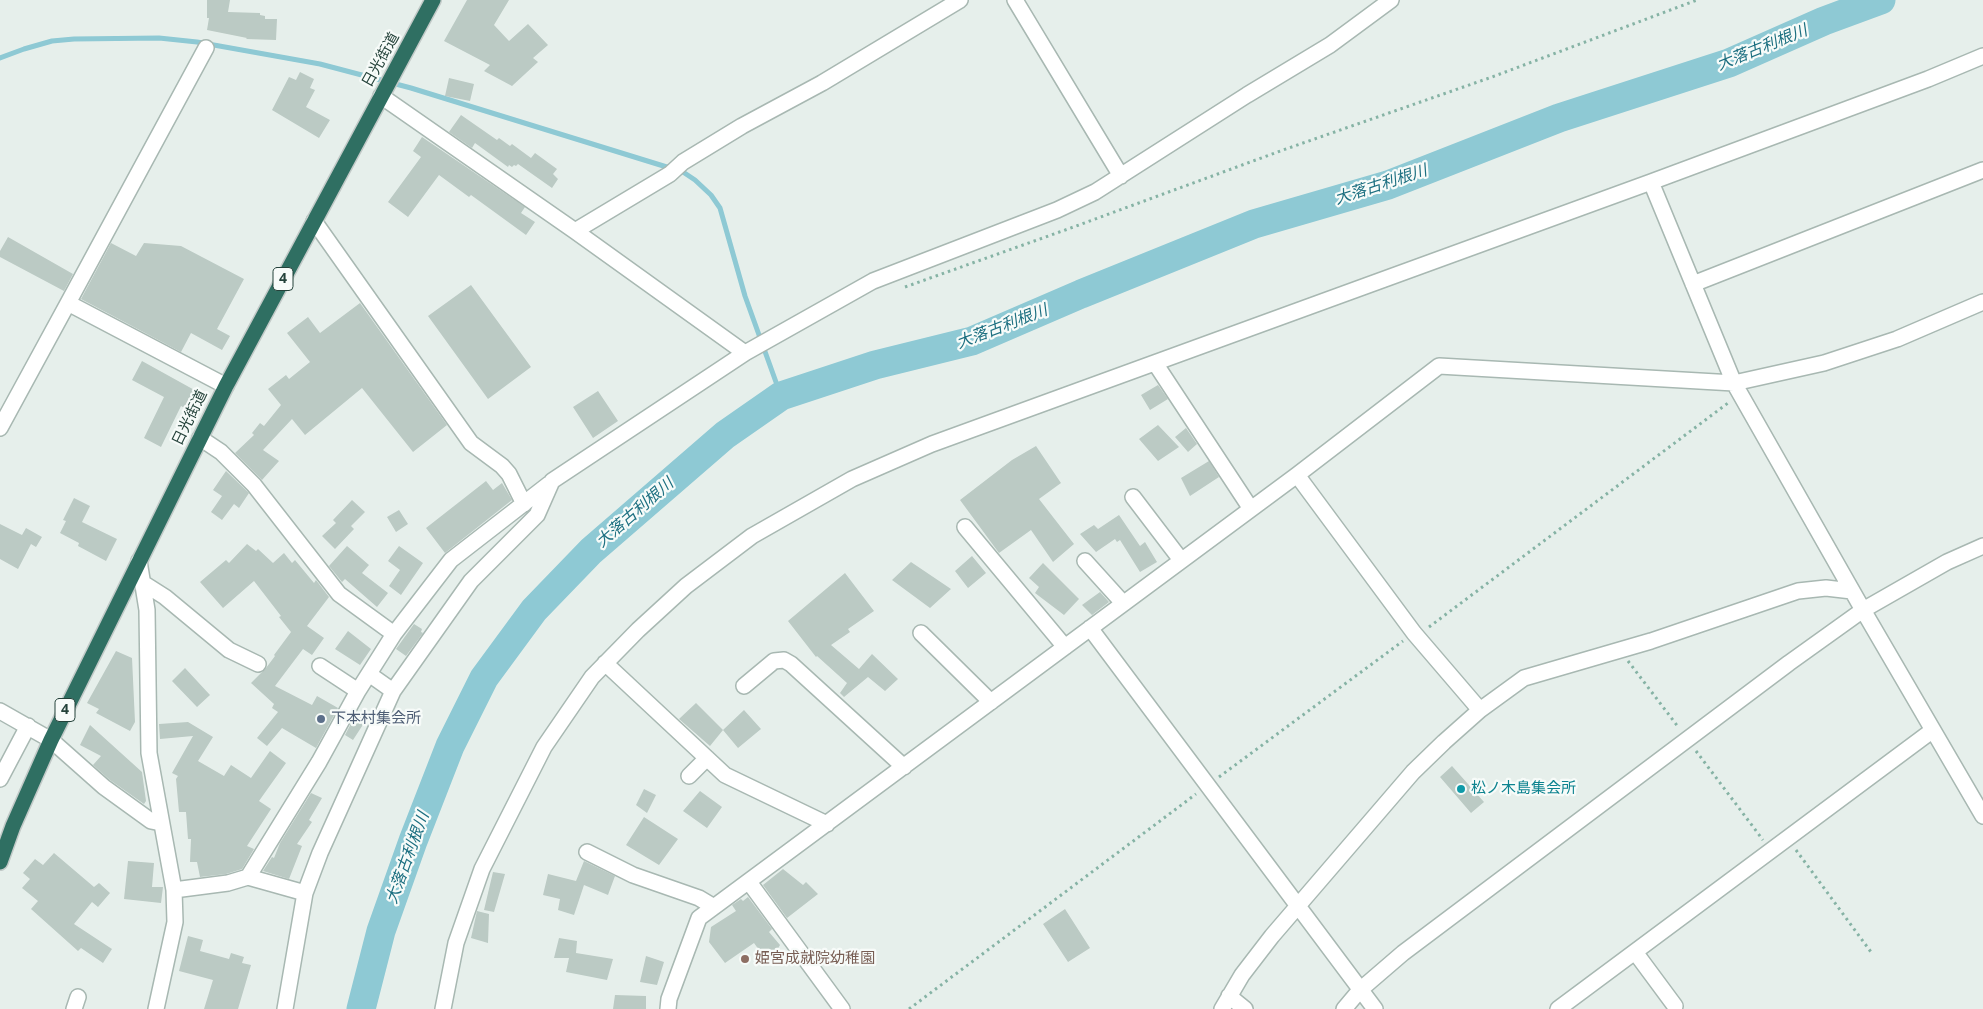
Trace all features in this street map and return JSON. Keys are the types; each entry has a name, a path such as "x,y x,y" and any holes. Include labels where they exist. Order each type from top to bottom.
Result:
{"highway":[{"name":"日光街道","path":"0,862 13,826 50,740 138,561 226,386 433,0"}],"street":[{"path":"575,231 670,174 683,162 822,83 960,0"},
{"path":"1015,0 1121,176"},
{"path":"248,877 319,762 358,691 394,634 451,560 552,481 745,353 873,281 1057,210 1095,192 1247,95 1330,45 1391,0"},
{"path":"0,428 206,48"},
{"path":"443,1009 456,943 482,869 544,747 592,676 686,586 752,536 852,479 932,444 1651,182 1928,79 1983,56"},
{"path":"381,96 575,231 745,353"},
{"path":"1693,284 1983,170"},
{"path":"1651,182 1738,388 1852,591 1983,816"},
{"path":"314,221 471,443 502,466 509,474 524,504"},
{"path":"68,303 226,386"},
{"path":"668,1009 669,999 699,918 1297,475 1439,366 1738,388 1897,339 1982,304"},
{"path":"1156,363 1251,509"},
{"path":"200,438 221,452 254,485 339,594 394,634"},
{"path":"1297,475 1415,634 1480,710"},
{"path":"285,1009 305,893 320,853 393,691 471,581 537,515 552,481"},
{"path":"1133,497 1181,560"},
{"path":"965,527 1065,647"},
{"path":"1344,1009 1360,990 1411,947 1789,663 1863,610 1947,562 1983,546"},
{"path":"138,561 147,610 149,753 174,890 175,922 156,1009"},
{"path":"1085,561 1122,603"},
{"path":"143,583 165,597 229,650 258,664"},
{"path":"1245,1009 1226,1002 1242,975 1272,936 1299,907 1413,772 1480,710 1524,678 1651,641 1798,591 1826,588 1852,591"},
{"path":"1090,628 1374,1009"},
{"path":"921,633 991,702"},
{"path":"744,686 774,661 784,660 791,664 904,767"},
{"path":"605,663 725,775 827,824"},
{"path":"320,666 358,691"},
{"path":"369,674 393,691"},
{"path":"0,711 50,740 104,787 151,821 161,823"},
{"path":"0,778 28,726"},
{"path":"1558,1009 1933,730"},
{"path":"689,776 707,758"},
{"path":"587,852 633,875 699,898 714,907"},
{"path":"174,890 228,884 248,877 305,893"},
{"path":"748,882 842,1009"},
{"path":"1635,952 1675,1006"}],"path":[{"path":"902,288 1283,150 1492,77 1697,0"},
{"path":"909,1009 1415,634 1738,388"},
{"path":"1788,838 1871,952"}],"building":[{"path":"207,0 230,0 228,12 260,13 260,15 265,16 265,19 277,19 276,40 246,39 207,30 209,18 207,18"},
{"path":"467,0 509,0 494,25 509,41 528,24 548,45 533,58 538,62 512,86 484,71 490,65 444,41"},
{"path":"300,72 314,79 310,88 315,90 306,107 330,120 319,138 272,110 289,77 296,80"},
{"path":"449,78 474,84 470,101 445,96"},
{"path":"461,115 497,140 499,138 510,146 512,144 531,158 535,153 557,169 553,174 558,179 552,188 518,164 512,167 509,165 508,167 475,143 472,148 449,132"},
{"path":"422,137 525,207 521,213 535,222 526,235 471,195 469,197 439,175 408,217 388,202 421,157 413,151"},
{"path":"8,237 73,274 64,291 0,257 0,251"},
{"path":"111,243 136,256 144,243 181,246 244,279 217,329 230,336 222,350 191,333 181,352 81,299"},
{"path":"471,285 531,367 488,399 428,316"},
{"path":"360,303 447,425 413,452 362,388 305,435 292,419 263,450 279,461 262,480 235,453 254,435 252,433 260,423 264,426 281,405 268,389 286,375 289,379 310,362 287,333 308,317 320,333"},
{"path":"142,361 198,392 188,410 181,406 161,447 144,438 164,397 132,380"},
{"path":"1158,385 1168,399 1150,410 1141,395"},
{"path":"598,391 618,421 593,438 573,407"},
{"path":"1158,425 1179,447 1158,461 1139,439"},
{"path":"1186,428 1197,444 1188,452 1175,437"},
{"path":"1036,446 1061,483 1039,499 1074,544 1053,562 1031,530 999,553 960,500 1012,460"},
{"path":"1209,461 1219,477 1190,496 1181,478"},
{"path":"226,471 249,493 239,508 234,504 222,520 211,512 222,496 213,490"},
{"path":"486,481 493,490 502,483 512,500 445,553 426,528"},
{"path":"74,498 90,506 82,522 117,539 106,561 78,546 79,543 60,533 66,521 63,520"},
{"path":"352,500 365,512 351,526 354,529 335,549 322,536 336,523 333,520"},
{"path":"399,510 408,524 396,532 387,517"},
{"path":"1119,515 1140,546 1145,542 1157,562 1140,572 1120,540 1117,542 1115,539 1096,552 1080,534 1094,525 1098,529"},
{"path":"0,524 22,535 26,528 42,537 36,547 31,544 18,569 0,559"},
{"path":"247,544 256,551 258,549 273,563 284,553 292,563 295,560 314,583 316,580 329,597 307,626 324,638 312,655 303,649 275,686 312,705 317,696 338,708 316,748 282,728 267,746 257,738 278,712 272,708 274,704 251,683 266,668 291,632 279,617 281,616 254,581 223,608 200,582 226,560 229,563"},
{"path":"347,546 369,565 362,573 388,593 377,607 345,579 342,582 329,566"},
{"path":"399,546 423,563 401,595 389,586 400,570 388,561"},
{"path":"972,556 986,573 968,588 955,571"},
{"path":"911,562 951,589 930,608 892,580"},
{"path":"1043,563 1079,599 1064,615 1035,593 1039,587 1029,578"},
{"path":"845,573 874,611 848,629 850,632 831,645 859,669 872,654 898,679 885,691 868,677 844,697 840,693 847,683 816,657 788,621"},
{"path":"1100,592 1109,602 1092,615 1082,605"},
{"path":"414,624 422,629 421,632 423,633 406,656 396,649"},
{"path":"348,631 371,649 360,665 335,649"},
{"path":"116,651 132,658 135,722 130,731 96,713 99,709 87,703"},
{"path":"185,668 210,695 197,707 172,681"},
{"path":"696,703 723,730 710,746 679,719"},
{"path":"744,710 761,729 738,748 723,730"},
{"path":"356,714 366,720 353,740 345,735"},
{"path":"188,722 213,737 198,761 224,776 231,765 251,778 270,751 286,763 259,801 271,809 247,846 254,849 242,869 226,874 200,877 197,862 190,862 191,839 188,839 186,812 179,812 176,779 178,776 172,773 193,736 160,739 159,724"},
{"path":"90,725 142,772 146,801 144,804 110,780 93,765 101,756 80,745"},
{"name":"松ノ木島集会所","path":"1452,766 1484,802 1471,813 1440,777"},
{"path":"644,789 656,795 647,813 636,805"},
{"path":"700,791 722,807 707,828 683,811"},
{"path":"311,793 322,798 309,820 312,822 297,844 302,846 289,879 263,871 272,857 274,858 280,843"},
{"path":"644,817 678,839 659,865 626,845"},
{"path":"54,853 94,887 99,883 110,893 98,907 92,902 74,924 112,949 103,963 81,948 78,951 31,909 38,901 22,888 30,879 23,873 35,859 43,865"},
{"path":"128,861 154,863 152,887 163,887 161,903 124,899"},
{"path":"584,861 615,876 608,895 584,885 574,915 558,910 560,899 543,895 548,874 576,881"},
{"path":"783,869 803,885 806,882 818,894 787,918 763,885"},
{"path":"493,872 505,874 494,912 484,910"},
{"path":"748,897 772,929 769,932 780,945 769,964 754,943 725,963 709,942 711,927 736,911 732,905"},
{"path":"1065,909 1090,948 1068,962 1043,924"},
{"path":"477,911 489,914 488,943 471,938"},
{"path":"188,936 203,940 200,951 229,959 231,953 244,957 242,963 251,965 238,1009 204,1009 213,980 179,971"},
{"path":"559,938 577,941 576,953 613,959 607,980 566,972 569,958 554,958"},
{"path":"646,956 664,962 657,985 640,982"},
{"path":"615,995 646,996 646,1009 613,1009"}],"waterway":[{"name":"大落古利根川","path":"361,1009 381,931 413,841 450,746 484,678 534,610 591,551 725,435 781,396 875,365 972,341 1081,294 1254,224 1388,185 1559,118 1729,63 1824,21 1881,0"},
{"path":"0,58 52,41 74,39 159,38 197,42 320,64 411,88 683,172 711,195 720,208 745,296 781,396"}],"place":[{"name":"下本村集会所","path":"321,719"},
{"name":"松ノ木島集会所","path":"1461,789"},
{"name":"姫宮成就院幼稚園","path":"745,959"}]}
